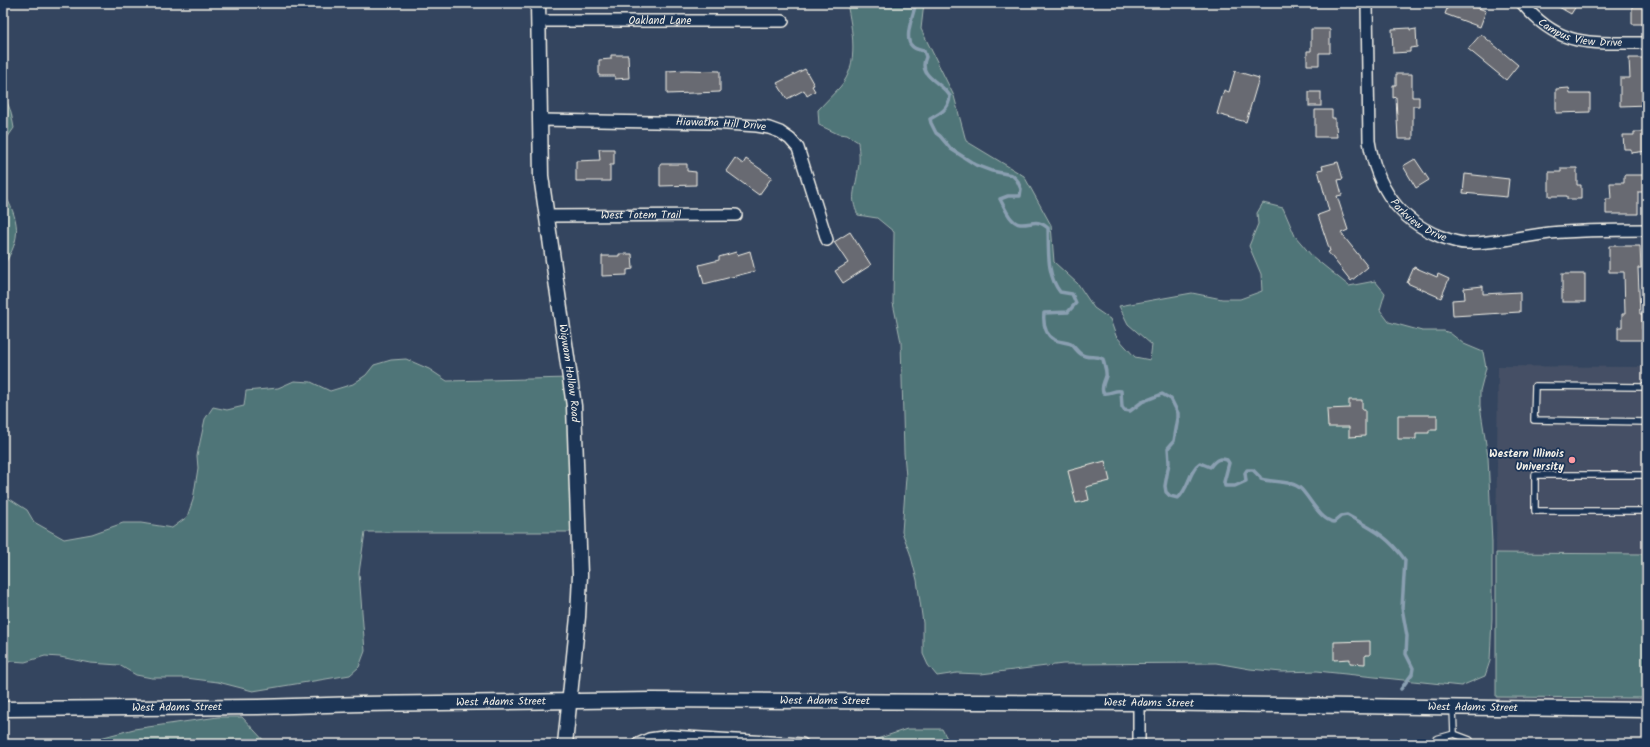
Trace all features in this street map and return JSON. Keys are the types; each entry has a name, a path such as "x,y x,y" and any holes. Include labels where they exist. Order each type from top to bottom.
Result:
{"street":[{"name":"Wigwam Hollow Road","path":"538,3 541,176 574,406 580,575 577,624 565,744"},
{"name":"Parkview Drive","path":"1367,3 1369,141 1371,157 1376,173 1393,202 1418,225 1448,239 1465,243 1583,230 1647,230"},
{"name":"Campus View Drive","path":"1522,3 1543,26 1553,32 1573,40 1587,42 1647,43"},
{"name":"Oakland Lane","path":"538,21 783,21"},
{"name":"Hiawatha Hill Drive","path":"540,120 712,123 763,127 780,132 790,139 798,148 827,240"},
{"name":"West Totem Trail","path":"546,216 736,215"},
{"name":"West Adams Street","path":"3,709 258,708 361,704 652,700 1139,703 1647,710"},
{"path":"1139,703 1139,744"},
{"path":"638,744 649,740 670,736 802,744"}],"lane":[{"path":"1647,387 1535,386 1534,420 1647,422"},
{"path":"1647,475 1535,475 1535,511 1647,511"},
{"path":"1453,707 1454,734"},
{"path":"1436,744 1436,740 1454,734 1470,740 1470,744"}],"shaded area":[{"name":"Western Illinois University","path":"1498,366 1647,367 1647,711 1497,708 1496,553"}],"green space":[{"path":"847,3 924,3 921,29 954,96 966,141 1024,176 1051,225 1054,262 1078,284 1094,308 1110,319 1116,336 1135,357 1150,360 1152,345 1128,324 1119,306 1192,293 1222,299 1240,299 1262,291 1261,274 1249,246 1258,224 1257,213 1263,203 1283,208 1295,236 1312,256 1349,286 1375,281 1385,293 1380,310 1389,322 1422,331 1444,331 1450,333 1464,344 1483,352 1486,368 1480,391 1480,406 1488,457 1492,543 1492,618 1490,661 1485,676 1461,686 1317,671 1282,672 1250,669 1216,663 1063,664 981,674 957,673 937,676 928,665 923,654 923,623 917,580 910,553 902,532 906,477 901,342 893,303 894,232 877,218 858,215 855,208 854,193 859,163 858,142 847,135 838,134 819,125 818,110 840,87 850,68 853,46"},
{"path":"3,92 11,112 14,128 5,141 3,147"},
{"path":"3,191 13,211 16,237 14,246 3,266"},
{"path":"406,359 429,369 447,381 570,378 578,532 365,532 359,573 365,651 359,667 350,675 253,691 218,682 186,678 152,678 136,675 119,665 90,663 60,657 45,656 25,662 11,661 3,665 3,493 5,496 27,510 34,522 64,539 92,534 123,523 141,523 172,528 187,517 193,500 198,468 197,456 205,419 213,407 227,410 244,406 246,391 278,388 294,381 311,382 330,391 353,384 366,375 374,365 391,360"},
{"path":"1496,553 1647,554 1647,698 1496,697"},
{"path":"218,717 242,717 267,744 32,744 100,738 134,729"},
{"path":"907,729 942,729 950,744 869,744 877,739"}],"building":[{"path":"1449,3 1466,3 1486,11 1480,27 1445,14"},
{"path":"1552,3 1578,3 1571,14"},
{"path":"1632,3 1645,3 1645,5 1647,5 1647,24 1632,24"},
{"path":"1410,28 1410,30 1416,29 1417,47 1410,48 1410,52 1393,53 1392,29"},
{"path":"1311,29 1330,29 1330,53 1319,53 1319,65 1307,65 1307,51 1311,51"},
{"path":"1481,34 1518,65 1506,80 1468,49"},
{"path":"611,55 628,55 629,78 615,79 615,76 599,76 599,60 611,59"},
{"path":"1629,58 1647,58 1647,105 1620,106 1620,78 1630,78"},
{"path":"805,69 814,85 812,86 815,91 807,96 804,90 787,99 777,83"},
{"path":"667,71 720,71 720,92 667,94"},
{"path":"1235,71 1259,78 1246,122 1217,114 1224,90 1229,92"},
{"path":"1396,74 1412,74 1412,97 1419,97 1419,106 1413,106 1413,139 1398,139 1396,97 1393,98 1393,85 1396,85"},
{"path":"1569,88 1570,94 1590,94 1590,112 1556,113 1556,89"},
{"path":"1309,92 1321,92 1321,106 1309,106"},
{"path":"1315,110 1332,110 1332,118 1335,118 1337,137 1315,137"},
{"path":"1634,132 1644,132 1644,134 1647,134 1647,151 1631,153 1631,149 1624,149 1623,135 1634,135"},
{"path":"599,149 614,149 614,165 610,165 610,181 576,181 576,161 600,160"},
{"path":"735,158 743,164 746,159 772,177 759,195 726,171"},
{"path":"1415,159 1429,180 1416,188 1403,166"},
{"path":"1338,162 1343,179 1338,180 1342,195 1337,196 1348,230 1341,233 1368,267 1351,281 1328,252 1330,251 1318,215 1329,211 1318,170 1323,169 1322,166"},
{"path":"660,164 687,164 687,171 696,172 696,185 660,186"},
{"path":"1561,168 1577,168 1577,185 1581,185 1581,199 1567,199 1567,196 1549,196 1549,172 1561,172"},
{"path":"1465,174 1509,179 1507,197 1463,193"},
{"path":"1624,175 1645,175 1645,192 1638,192 1638,214 1606,214 1606,199 1611,199 1610,183 1624,183"},
{"path":"850,232 871,265 843,283 835,271 848,263 834,242"},
{"path":"1609,246 1640,246 1641,268 1638,268 1640,314 1642,314 1642,329 1646,329 1646,340 1618,340 1618,327 1622,327 1622,314 1625,314 1624,272 1609,272"},
{"path":"750,251 755,271 704,284 699,265 719,260 719,257 736,252 737,255"},
{"path":"619,254 632,254 633,269 627,270 627,275 602,276 602,256 619,256"},
{"path":"1414,267 1437,277 1438,274 1449,279 1441,298 1407,283"},
{"path":"1562,274 1585,274 1585,302 1562,302"},
{"path":"1483,286 1483,294 1520,292 1520,312 1453,316 1452,300 1465,299 1464,288"},
{"path":"1349,400 1362,400 1362,410 1365,410 1365,436 1349,437 1349,427 1328,427 1327,409 1349,408"},
{"path":"1398,415 1437,415 1437,430 1429,430 1429,433 1416,433 1416,439 1398,439"},
{"path":"1105,461 1110,481 1086,487 1089,500 1076,503 1068,471"},
{"path":"1370,641 1370,655 1365,655 1365,664 1350,663 1350,659 1334,660 1334,642"}],"waterway":[{"path":"916,3 909,32 910,43 914,48 924,51 926,57 924,64 927,74 950,96 948,104 941,113 930,119 936,133 951,149 976,165 992,171 1012,175 1017,180 1021,189 1020,196 1008,196 1000,199 1013,221 1020,224 1040,223 1048,228 1049,262 1052,278 1060,292 1072,294 1076,303 1068,312 1044,313 1044,325 1049,335 1055,340 1071,344 1087,357 1098,357 1103,359 1106,370 1102,390 1103,393 1121,391 1122,407 1124,410 1130,411 1142,402 1162,394 1171,399 1178,413 1178,418 1174,441 1168,448 1169,463 1165,486 1166,492 1170,496 1178,498 1182,494 1193,470 1200,463 1210,467 1217,460 1227,460 1229,463 1224,482 1225,486 1235,486 1246,481 1245,473 1247,470 1253,470 1260,477"},
{"path":"1261,479 1288,483 1297,486 1320,513 1329,521 1334,522 1341,516 1347,515 1379,533 1392,544 1405,560 1402,608 1407,636 1406,654 1413,668 1412,674 1401,689"}],"place":[{"name":"Western Illinois University","path":"1572,460"}]}
